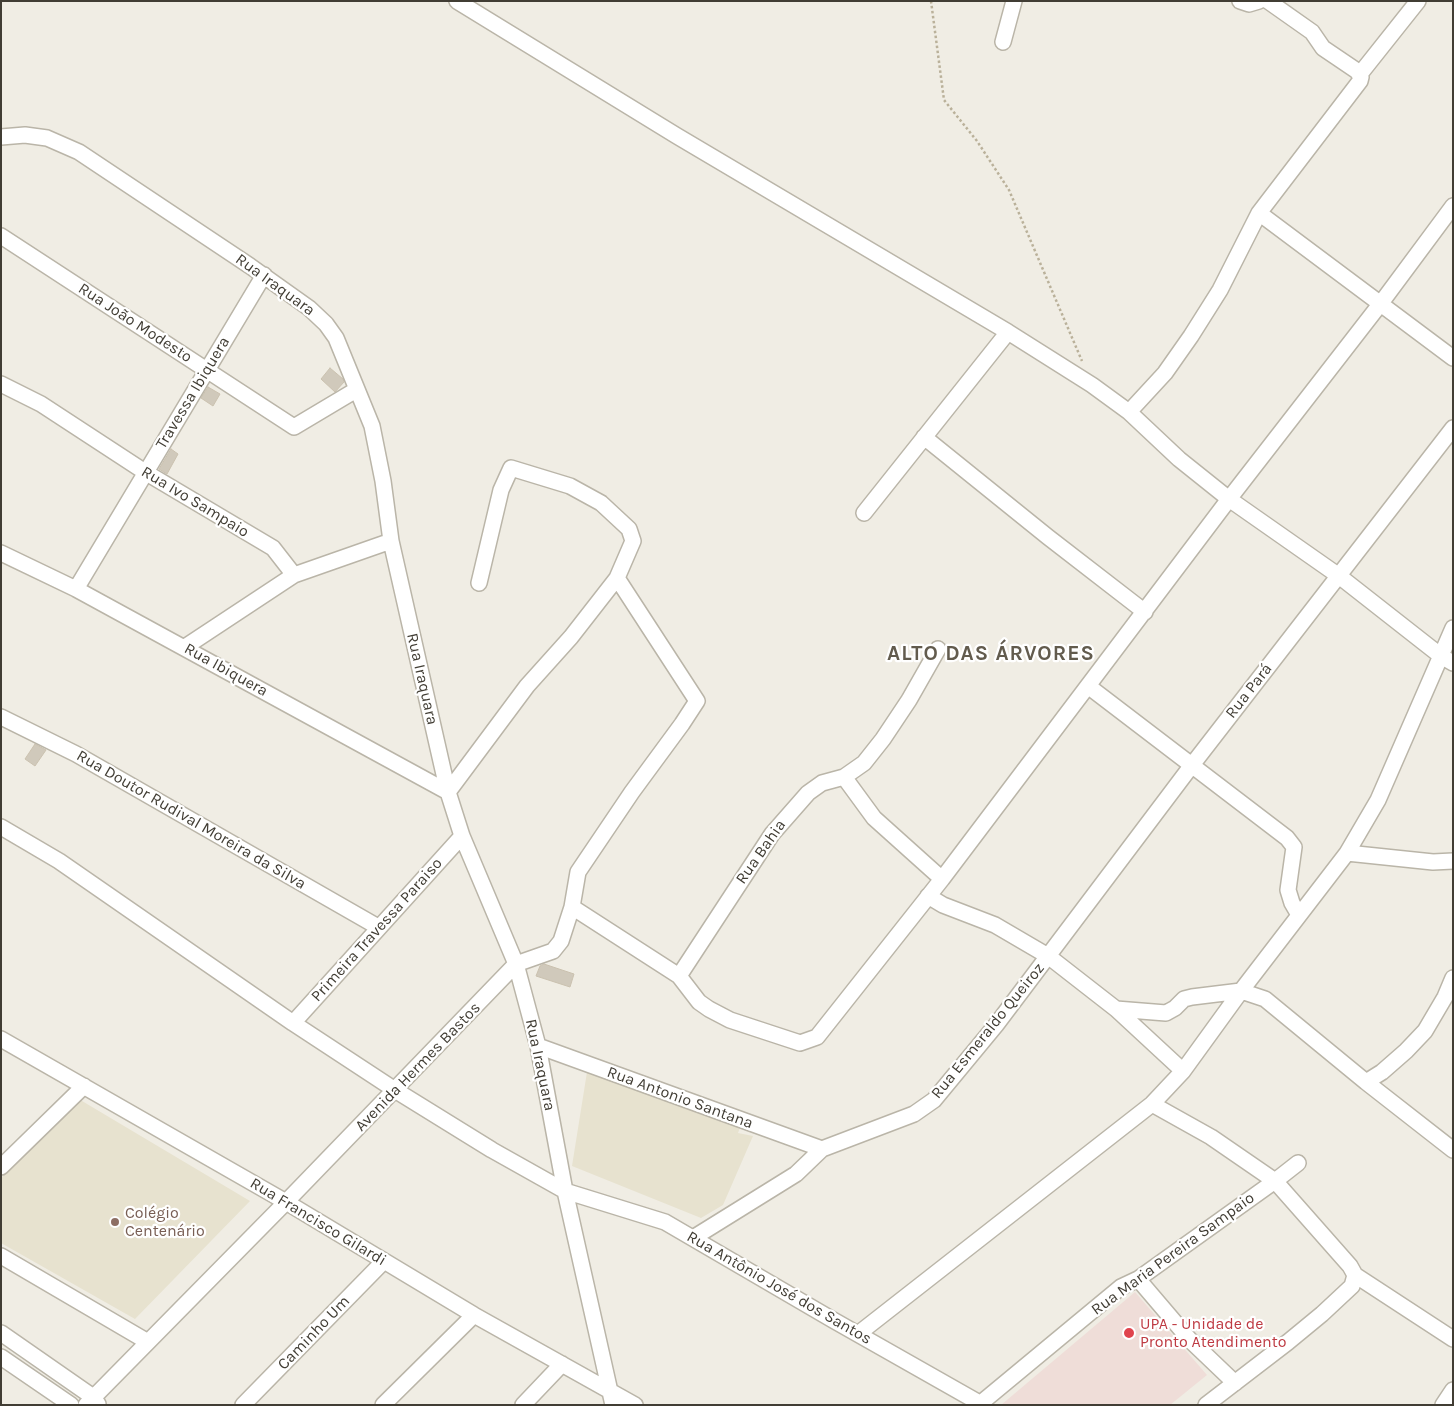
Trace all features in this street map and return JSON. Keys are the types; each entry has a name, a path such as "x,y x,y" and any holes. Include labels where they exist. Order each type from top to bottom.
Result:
{"street":[{"path":"457,1 685,141 1008,332 1092,384 1129,412 1179,459 1229,500 1339,576 1447,659"},
{"path":"1003,42 1014,1"},
{"path":"1240,1 1249,4 1259,1"},
{"path":"1268,1 1312,32 1323,48 1360,74"},
{"path":"1129,412 1165,373 1191,336 1220,290 1259,213 1358,85 1361,77 1360,74 1418,1"},
{"name":"Rua Iraquara","path":"1,137 25,135 47,138 79,152 264,275 309,308 326,324 336,338 372,426 383,481 391,541 448,792 462,836 516,964 538,1046 565,1191 612,1398"},
{"path":"572,907 679,976 699,1002 709,1009 730,1020 800,1043 817,1037 942,879 1453,206"},
{"path":"1259,213 1453,358"},
{"name":"Rua João Modesto","path":"1,236 294,427 356,390"},
{"name":"Travessa Ibiquera","path":"76,589 264,275"},
{"path":"864,513 1008,332"},
{"name":"Rua Ivo Sampaio","path":"1,384 41,404 145,472 273,548 294,575"},
{"name":"Rua Pará","path":"1048,956 1192,765 1453,428"},
{"path":"924,437 1145,612"},
{"path":"448,792 527,686 571,637 617,578 633,541 628,529 601,503 570,486 511,468 501,490 479,583"},
{"path":"185,647 294,575 391,541"},
{"name":"Rua Ibiquera","path":"1,553 76,589 185,647 448,792"},
{"name":"Avenida Hermes Bastos","path":"92,1402 516,964 553,952 561,941 572,907 578,872 697,701 617,578"},
{"path":"858,1334 1152,1104 1183,1071 1241,990 1347,853 1378,800 1447,659 1453,628"},
{"name":"Rua Bahia","path":"679,976 772,834 808,793 822,783 844,777 864,763 883,739 928,670 938,649"},
{"path":"1088,686 1287,838 1294,847 1288,890 1292,903 1299,915"},
{"name":"Rua Doutor Rudival Moreira da Silva","path":"1,717 76,754 378,927"},
{"path":"844,777 874,818 942,879"},
{"name":"Rua Antônio José dos Santos","path":"1,827 59,862 293,1023 395,1090 500,1155 565,1191 665,1222 982,1404"},
{"name":"Primeira Travessa Paraiso","path":"293,1023 462,836"},
{"path":"1347,853 1433,862 1453,861"},
{"path":"928,896 943,905 996,925 1048,956 1116,1009 1183,1071"},
{"name":"Rua Esmeraldo Queiroz","path":"693,1238 796,1174 822,1149 914,1114 934,1100 996,1025 1048,956"},
{"path":"1366,1082 1382,1072 1425,1031 1445,997 1453,978"},
{"path":"1116,1009 1166,1012 1175,1008 1184,999 1241,990 1265,999 1453,1150"},
{"name":"Rua Francisco Gilardi","path":"1,1039 286,1202 474,1315 562,1364 612,1398 635,1405"},
{"name":"Rua Antonio Santana","path":"538,1046 822,1149"},
{"path":"1,1167 84,1086"},
{"path":"1152,1104 1211,1137 1275,1181 1350,1266 1355,1275 1453,1339"},
{"name":"Rua Maria Pereira Sampaio","path":"982,1404 1121,1287 1138,1279 1275,1181 1298,1162"},
{"path":"1,1256 148,1342"},
{"name":"Caminho Um","path":"244,1405 384,1262"},
{"path":"1206,1405 1322,1314 1352,1286 1355,1275"},
{"path":"1138,1279 1190,1340 1235,1383"},
{"path":"383,1405 474,1315"},
{"path":"1,1333 20,1345 92,1402"},
{"path":"20,1345 5,1360 71,1405"},
{"path":"522,1405 562,1364"},
{"path":"1442,1405 1453,1390"}],"path":[{"path":"931,1 944,100 977,141 1009,190 1092,384"}],"shaded area":[{"path":"587,1072 726,1117 741,1125 738,1133 753,1136 723,1205 701,1218 572,1166"},
{"name":"Colégio Centenário","path":"77,1098 250,1201 135,1319 1,1243 1,1178"},
{"name":"UPA - Unidade de Pronto Atendimento","path":"1135,1292 1207,1375 1170,1405 1001,1405"}],"building":[{"path":"330,368 344,382 335,392 321,379"},
{"path":"208,387 220,394 213,406 201,398"},
{"path":"171,449 178,454 167,474 159,469"},
{"path":"35,744 46,750 35,766 25,759"},
{"path":"544,964 574,974 570,987 536,976 540,966"}],"place":[{"name":"Colégio Centenário","path":"115,1222"},
{"name":"UPA - Unidade de Pronto Atendimento","path":"1129,1333"}],"district":[{"name":"ALTO DAS ÁRVORES","path":"991,654"}]}
